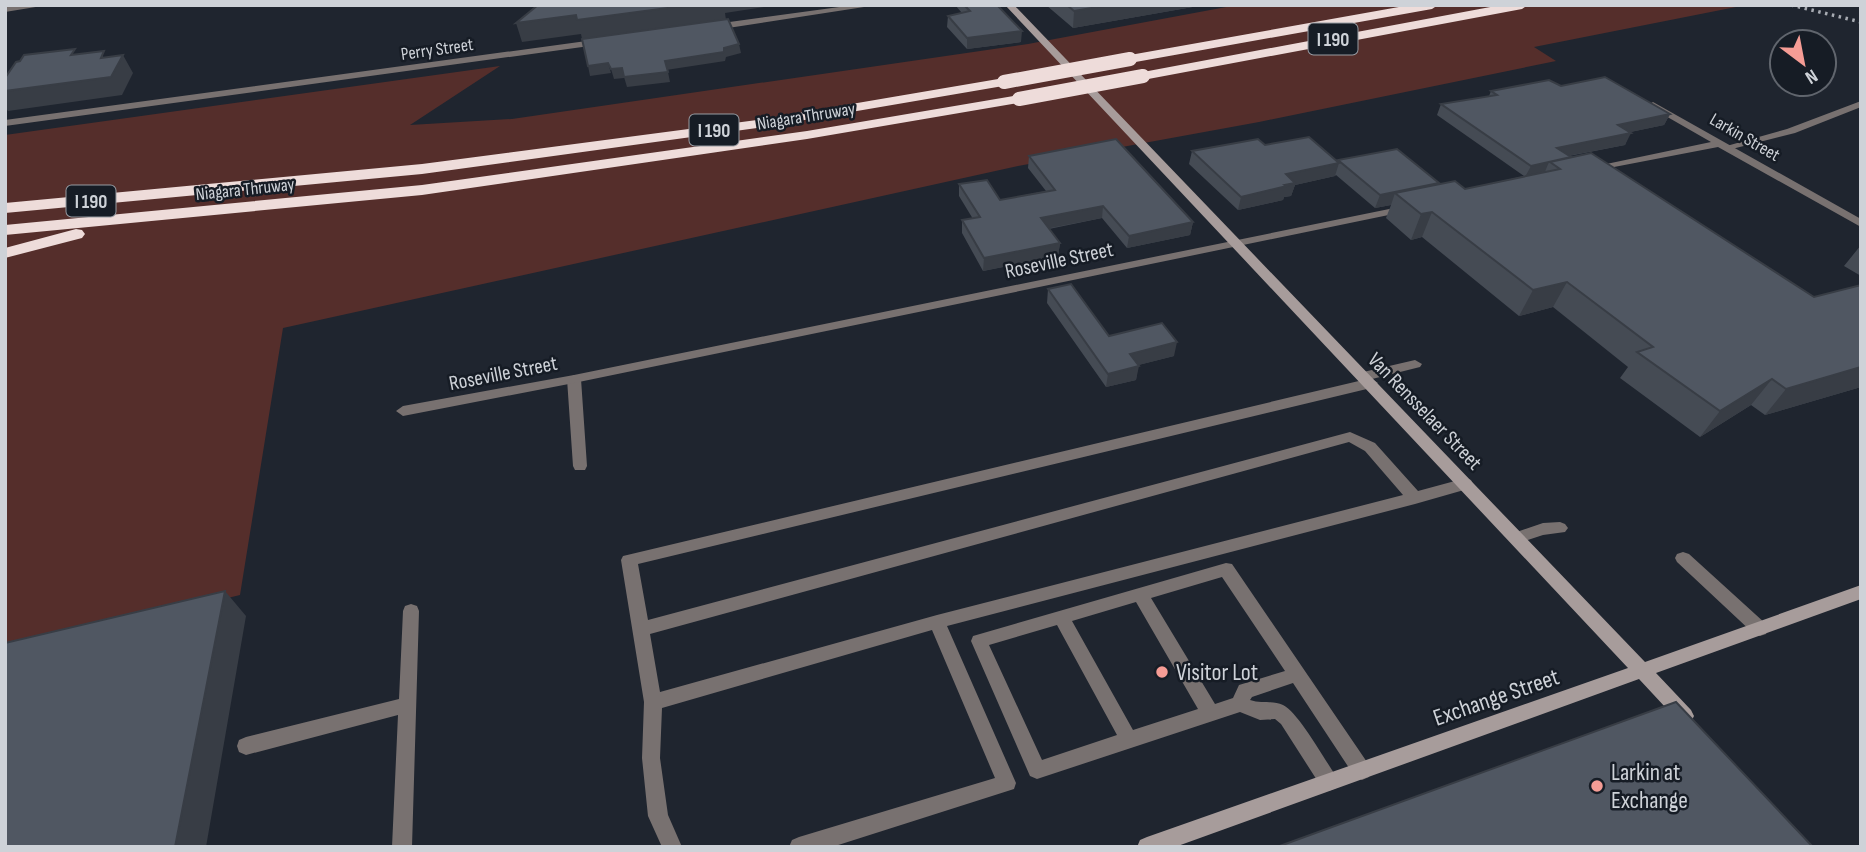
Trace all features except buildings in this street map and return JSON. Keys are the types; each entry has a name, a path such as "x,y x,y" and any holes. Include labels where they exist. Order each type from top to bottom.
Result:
{"highway":[{"name":"Niagara Thruway","path":"5,208 422,169 757,124 1432,5"},
{"name":"Niagara Thruway","path":"5,230 422,190 756,143 1019,99 1522,5"},
{"path":"5,253 136,219"}],"street":[{"path":"5,10 44,5"},
{"path":"708,28 873,5"},
{"name":"Van Rensselaer Street","path":"1009,5 1695,726"},
{"name":"Perry Street","path":"5,123 611,41"},
{"name":"Larkin Street","path":"1647,101 1861,224"},
{"path":"1583,172 1791,131 1861,104"},
{"name":"Roseville Street","path":"403,411 574,379 1419,206"},
{"path":"672,847 658,816 651,758 653,702 629,560 1368,380 1415,364"},
{"path":"574,379 580,466"},
{"path":"641,629 1350,438 1370,447 1415,498"},
{"path":"653,702 937,622 1466,484"},
{"path":"1516,538 1543,529 1560,528"},
{"path":"1683,558 1760,629"},
{"path":"1329,782 1287,718 1278,711 1261,712 1240,704 1037,770 979,641 1226,569 1362,771"},
{"name":"Exchange Street","path":"1147,847 1861,592"},
{"path":"1140,594 1210,713"},
{"path":"402,847 411,611"},
{"path":"1061,617 1129,740"},
{"path":"799,847 1007,783 937,622"},
{"path":"1240,704 1245,691 1298,674"},
{"path":"246,746 407,705"}],"shaded area":[{"path":"1237,5 1736,7 1534,47 1556,61 1259,122 1018,166 283,328 240,595 5,652 5,135 500,66 410,125 512,119 1028,44"}],"railway":[{"path":"1791,5 1861,22"}],"place":[{"name":"Visitor Lot","path":"1162,672"},
{"name":"Larkin at Exchange","path":"1597,786"}]}
